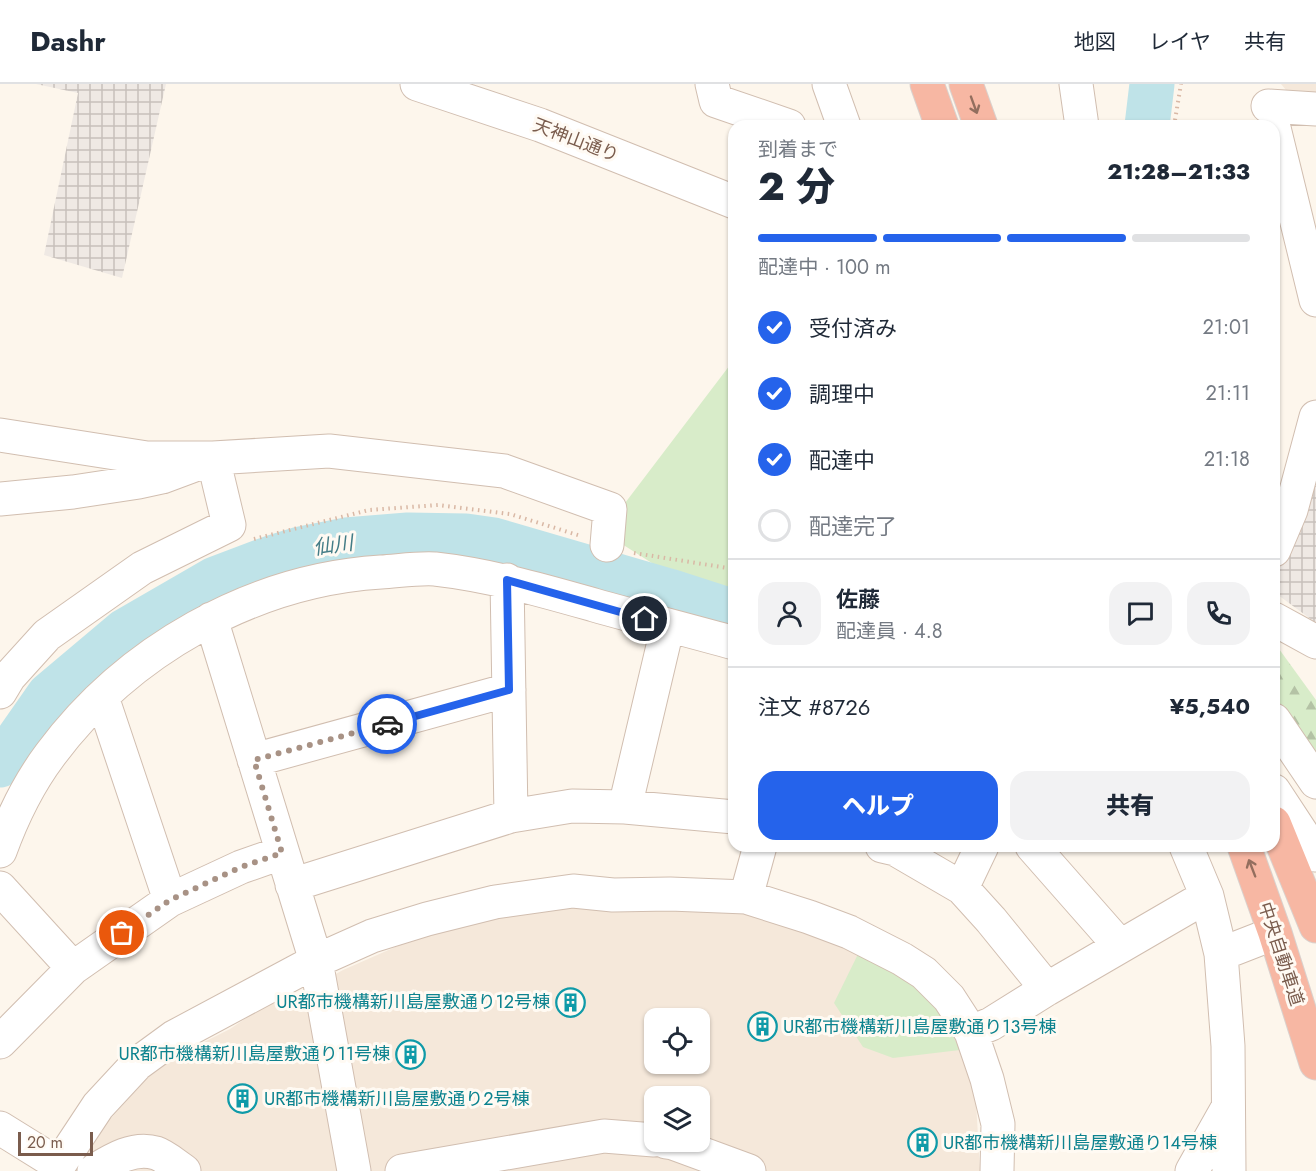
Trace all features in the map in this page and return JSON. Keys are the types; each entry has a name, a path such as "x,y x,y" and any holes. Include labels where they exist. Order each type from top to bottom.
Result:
{"highway":[{"path":"927,84 940,120"},
{"path":"966,84 979,120"},
{"path":"1280,837 1316,909"},
{"path":"1280,837 1316,926"},
{"path":"1280,838 1316,943"},
{"name":"中央自動車道","path":"1246,852 1275,933 1316,1063"}],"street":[{"name":"天神山通り","path":"417,84 540,125 728,200"},
{"path":"712,84 716,100 772,120"},
{"path":"829,84 842,120"},
{"path":"1076,84 1081,120"},
{"path":"1269,111 1316,109"},
{"path":"1280,155 1316,300"},
{"path":"1280,536 1291,510 1316,417"},
{"path":"0,435 147,458 213,458 329,452 504,471 610,509 608,545"},
{"path":"0,499 73,492 140,482 162,477 213,458"},
{"path":"0,692 9,677 47,635 142,568 229,525 213,458"},
{"path":"0,851 9,827 50,755 102,697 173,640 212,619 286,589 354,574 433,569 507,580 728,641"},
{"path":"507,580 511,816"},
{"path":"212,619 316,961 354,1171"},
{"path":"1280,622 1316,642"},
{"path":"625,807 668,626"},
{"path":"254,760 509,690"},
{"path":"102,697 170,900"},
{"path":"1280,729 1316,782"},
{"path":"1280,800 1316,855"},
{"path":"292,885 511,816 572,806 625,807 728,816"},
{"path":"746,897 758,852"},
{"path":"900,852 962,888 1047,988"},
{"path":"962,888 979,852"},
{"path":"1037,852 1120,946"},
{"path":"1189,852 1207,896 1221,954 1228,1046 1229,1171"},
{"path":"0,1042 73,968 170,900 241,867 282,853"},
{"path":"0,888 73,968"},
{"path":"0,1128 56,1167 98,1107 137,1064 174,1037 316,961 372,936 426,919 495,902 573,891 613,895 670,894 746,897 849,932 924,973 949,998 971,1032 987,1078 998,1124 997,1171"},
{"path":"971,1032 991,1024 1047,988 1207,896"},
{"path":"1221,954 1262,938"},
{"path":"1192,1171 1227,1109"},
{"path":"402,1171 503,1162 604,1136 644,1139"},
{"path":"94,1171 127,1153 138,1151 157,1153 184,1171"},
{"path":"697,1152 749,1171"}],"path":[{"path":"1175,120 1181,84"}],"shaded area":[{"path":"36,84 166,84 122,278 44,255 78,93"},
{"path":"1281,84 1316,84 1316,93 1286,90"},
{"path":"1307,484 1316,486 1316,623 1280,596 1280,556"},
{"path":"603,906 719,909 844,939 935,1001 968,1051 975,1084 980,1171 64,1171 146,1079 180,1054 230,1029 264,1006 292,998 343,970 409,941 502,912"}],"green space":[{"path":"728,368 728,594 677,579 603,532"},
{"path":"1280,650 1316,700 1316,800 1280,731"},
{"path":"860,950 934,998 960,1050 893,1058 863,1047 834,1003"}],"waterway":[{"name":"仙川","path":"1148,120 1152,84"},
{"name":"仙川","path":"0,765 49,695 125,631 215,579 300,549 346,540 408,535 466,536 494,540 728,610"}],"way so far":[{"path":"122,933 170,900 241,867 282,853 254,760 387,724"}],"place":[{"name":"UR都市機構新川島屋敷通り12号棟","path":"571,1002"},
{"name":"UR都市機構新川島屋敷通り13号棟","path":"762,1027"},
{"name":"UR都市機構新川島屋敷通り11号棟","path":"411,1054"},
{"name":"UR都市機構新川島屋敷通り2号棟","path":"243,1099"},
{"name":"UR都市機構新川島屋敷通り14号棟","path":"922,1143"}],"route":[{"path":"387,724 509,690 507,580 645,619"}]}
